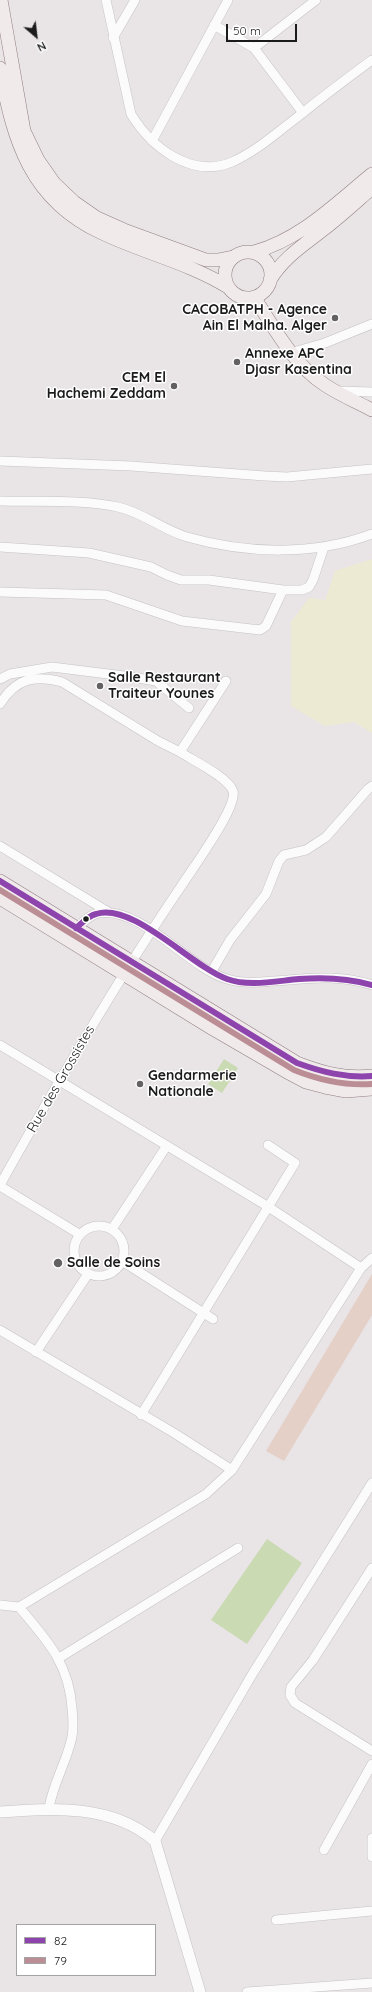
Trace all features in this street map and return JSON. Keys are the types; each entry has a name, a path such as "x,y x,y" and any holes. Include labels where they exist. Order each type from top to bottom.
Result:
{"main road":[{"path":"1,0 24,131 38,160 54,183 74,202 97,218 124,230 206,260 218,260 233,257"},
{"path":"0,68 6,102 16,139 26,161 40,184 57,204 78,221 103,234 202,272 228,287 239,296 254,297 264,291 283,261 336,220 372,188"},
{"path":"228,287 225,280 224,271 227,263 233,257 239,253 254,252 280,244 306,228 372,174"},
{"path":"254,252 266,260 271,273 270,280"},
{"path":"254,297 290,353 302,367 325,385 372,410"},
{"path":"0,881 297,1063 338,1076 355,1078 372,1076"},
{"path":"0,898 213,1030 306,1082 346,1090 372,1089"}],"street":[{"path":"106,0 113,38 131,114 139,128 167,153 185,162 199,166 215,166 230,162 243,156 303,113 372,60"},
{"path":"113,38 135,0"},
{"path":"152,141 228,0"},
{"path":"254,48 316,0"},
{"path":"214,25 254,48 303,113"},
{"path":"290,353 325,344 372,324"},
{"path":"337,391 372,392"},
{"path":"0,461 131,466 288,477 372,469"},
{"path":"0,501 97,504 117,507 147,517 186,536 269,550 324,547 372,534"},
{"path":"0,547 88,553 151,567 181,580 208,580 283,590 302,590 309,587 314,580 324,547"},
{"path":"0,592 106,595 182,621 260,630 266,626 283,590"},
{"path":"0,679 10,674 52,667 132,677 156,681 189,708"},
{"name":"Rue des Grossistes","path":"0,704 6,694 18,684 31,679 47,678 62,682 158,741 180,752 226,782 233,791 233,801 209,845 151,930 58,1081 0,1185"},
{"path":"180,752 226,681"},
{"path":"212,972 230,940 266,894 279,861 284,855 306,850 326,837 372,786"},
{"path":"0,846 112,914"},
{"path":"76,928 94,915 112,914 125,916 151,930 212,972 227,979 264,982 330,977 345,978 372,985"},
{"path":"0,1045 166,1147 267,1206 361,1268"},
{"path":"141,1415 267,1206 295,1163 268,1145"},
{"path":"112,1229 166,1147"},
{"path":"0,1185 79,1234"},
{"path":"98,1225 112,1229 122,1240 124,1254 122,1261 116,1269 107,1275 98,1276 88,1274 80,1268 75,1261 73,1252 75,1242 79,1234 98,1225"},
{"path":"0,1605 3,1607 19,1607 206,1494 232,1470 361,1268 372,1258"},
{"path":"122,1261 203,1311 213,1319"},
{"path":"36,1352 88,1274"},
{"path":"0,1330 185,1440 232,1470"},
{"path":"155,1841 254,1673 372,1483"},
{"path":"59,1658 238,1548"},
{"path":"372,1568 313,1660 291,1687 290,1695 295,1703 372,1751"},
{"path":"19,1607 46,1638 59,1658 67,1677 73,1717 71,1740 52,1789 49,1808"},
{"path":"324,1850 372,1764"},
{"path":"0,1812 49,1808 107,1815 137,1827 155,1841 200,1992"},
{"path":"372,1838 372,1857"},
{"path":"276,1920 372,1911"},
{"path":"247,1992 372,1983"}],"shaded area":[{"path":"372,559 372,733 354,722 325,726 291,706 291,622 309,598 325,600 335,571"},
{"path":"372,1274 372,1315 284,1461 266,1451"}],"green space":[{"path":"224,1059 238,1068 222,1093 208,1084"},
{"path":"267,1539 302,1563 247,1644 211,1620"}],"transit line":[{"name":"82","path":"0,881 297,1063 334,1074 372,1076"},
{"name":"79","path":"0,890 294,1070 332,1082 372,1084"},
{"name":"82","path":"76,928 88,918 96,914 111,913 127,917 162,937 213,972 227,979 244,983 327,978 345,979 372,985"}],"place":[{"name":"CACOBATPH - Agence Ain El Malha. Alger","path":"335,318"},
{"name":"Annexe APC Djasr Kasentina","path":"237,362"},
{"name":"CEM El Hachemi Zeddam","path":"174,386"},
{"name":"Salle Restaurant Traiteur Younes","path":"100,686"},
{"name":"Gendarmerie Nationale","path":"140,1084"},
{"name":"Salle de Soins","path":"58,1263"}]}
